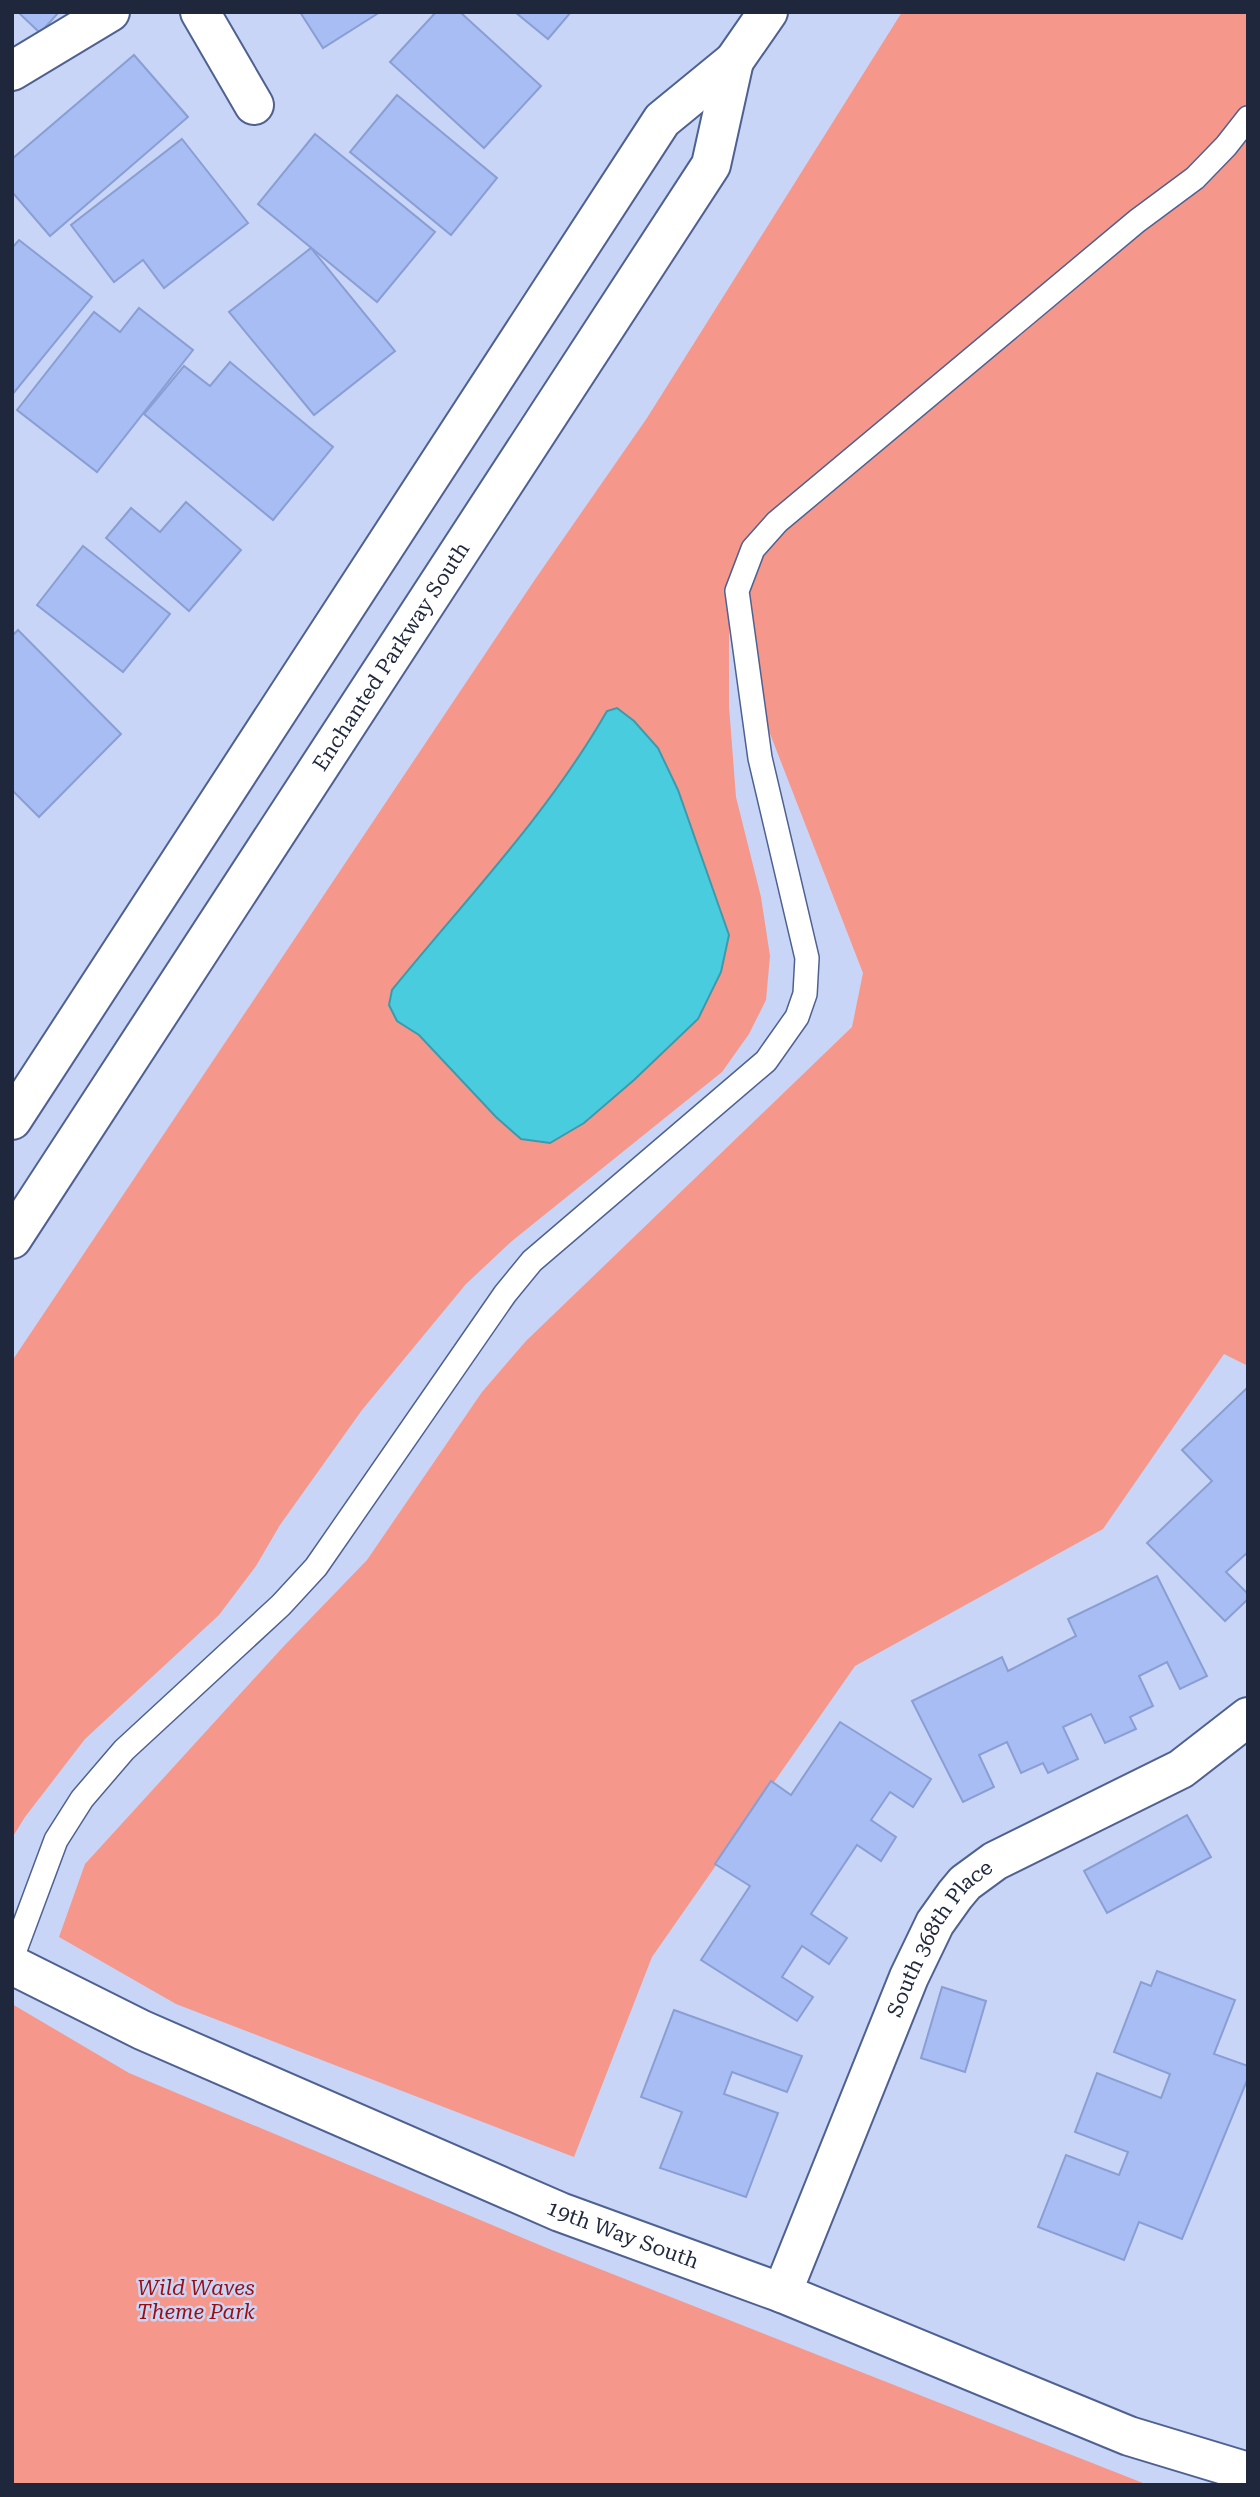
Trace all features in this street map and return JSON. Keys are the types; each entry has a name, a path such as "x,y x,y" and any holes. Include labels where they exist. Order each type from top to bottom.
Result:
{"main road":[{"path":"12,71 110,12"},
{"path":"200,12 254,105"},
{"name":"Enchanted Parkway South","path":"12,1120 662,120 734,61 768,12"},
{"name":"Enchanted Parkway South","path":"12,1239 711,165 734,61"},
{"name":"South 368th Place","path":"782,2293 909,1977 935,1923 955,1895 965,1883 995,1861 1181,1769 1248,1717"},
{"name":"19th Way South","path":"12,1965 142,2030 559,2212 782,2293 1129,2436 1248,2472"}],"lane":[{"path":"12,1958 56,1840 82,1799 124,1750 281,1605 316,1567 334,1537 497,1305 532,1261 766,1061 797,1017 806,994 807,958 760,758 737,591 753,549 776,522 1126,229 1195,178 1248,118"}],"green space":[{"path":"902,12 1248,12 1248,1366 1224,1354 1103,1529 855,1666 652,1957 574,2157 176,2004 59,1937 85,1864 283,1647 367,1560 482,1392 526,1341 852,1027 863,973 729,628 729,706 736,797 761,897 770,956 766,1000 749,1034 722,1072 512,1241 466,1284 362,1410 280,1525 256,1566 219,1615 85,1739 12,1838 12,1361 536,578 647,418","holes":["607,711 634,721 658,748 678,790 729,935 698,1019 584,1123 496,1117 419,1035 397,1021 389,1005 392,990 533,821 584,749"]},
{"name":"Wild Waves Theme Park","path":"12,2004 129,2073 554,2251 1148,2485 12,2485"}],"shaded area":[{"path":"617,708 634,721 658,748 678,790 729,935 721,972 698,1019 584,1123 550,1143 521,1139 496,1117 419,1035 397,1021 389,1005 392,990 533,821 584,749 607,711"}],"building":[{"path":"18,12 59,12 40,33"},
{"path":"300,12 380,12 323,48"},
{"path":"436,12 460,12 541,86 484,148 390,62"},
{"path":"515,12 571,12 548,39"},
{"path":"134,55 188,117 50,236 12,192 12,159"},
{"path":"397,95 497,178 451,235 350,152"},
{"path":"315,134 435,232 377,302 258,204"},
{"path":"182,139 248,223 164,288 143,260 114,282 71,225"},
{"path":"19,240 92,297 12,395 12,248"},
{"path":"311,248 395,351 314,415 229,312"},
{"path":"139,308 193,350 97,472 17,410 94,312 120,332"},
{"path":"230,362 333,447 273,520 144,414 184,366 210,386"},
{"path":"186,502 241,550 189,611 106,538 131,508 160,532"},
{"path":"83,546 170,614 123,672 37,605"},
{"path":"18,630 121,734 39,817 12,790 12,636"},
{"path":"1248,1387 1248,1552 1226,1572 1248,1594 1248,1599 1225,1621 1147,1543 1212,1481 1182,1450"},
{"path":"1157,1576 1207,1676 1180,1689 1167,1662 1139,1676 1153,1706 1130,1717 1136,1729 1105,1743 1091,1714 1063,1727 1078,1759 1048,1773 1043,1763 1021,1773 1007,1742 979,1755 994,1787 963,1802 912,1701 1002,1657 1008,1671 1076,1636 1068,1619"},
{"path":"840,1722 931,1779 913,1807 890,1792 871,1820 896,1837 881,1861 857,1845 811,1914 847,1938 829,1964 802,1946 782,1977 813,1997 797,2021 701,1960 750,1886 715,1864 771,1781 791,1795"},
{"path":"1187,1815 1211,1857 1107,1913 1084,1871"},
{"path":"1157,1971 1235,2000 1214,2054 1248,2066 1248,2078 1182,2239 1139,2222 1124,2260 1038,2227 1066,2155 1119,2175 1128,2152 1075,2132 1097,2073 1161,2098 1170,2074 1114,2052 1141,1982 1151,1986"},
{"path":"942,1987 986,2001 965,2072 921,2058"},
{"path":"674,2010 802,2056 787,2092 732,2072 724,2094 778,2113 746,2197 660,2168 682,2112 641,2097"}]}
